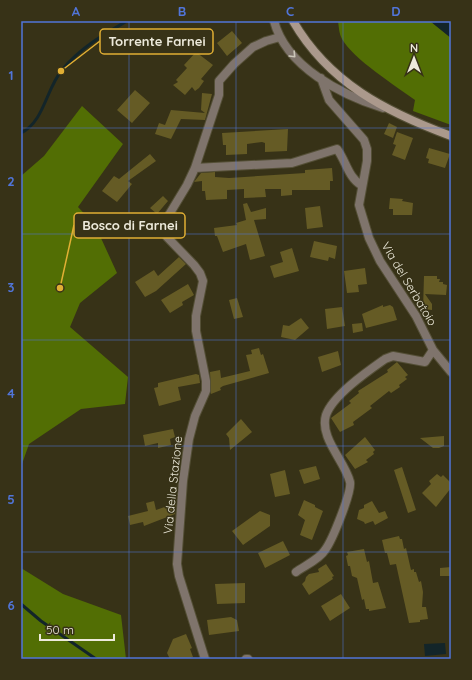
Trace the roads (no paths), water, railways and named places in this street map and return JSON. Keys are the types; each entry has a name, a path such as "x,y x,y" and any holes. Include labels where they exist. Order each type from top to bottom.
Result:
{"main road":[{"path":"293,21 301,35 329,68 362,95 387,110 451,136"}],"street":[{"path":"274,21 280,37 289,51 321,78 360,101 387,110"},
{"name":"Via della Stazione","path":"205,659 179,576 177,564 183,481 189,439 194,416 206,391 206,381 196,332 196,316 203,281 200,273 194,265 164,232 164,223 187,185 195,168 219,95 219,81 223,75 253,47 280,37"},
{"name":"Via del Serbatoio","path":"321,78 329,100 364,140 367,149 367,161 361,185 359,206 369,238 380,261 416,316 433,350 451,372"},
{"path":"195,168 292,162 337,149 343,158 353,180 361,185"},
{"path":"296,572 325,552 349,495 350,484 348,476 328,438 325,427 326,416 330,406 338,397 385,359 393,356 425,362 433,350"}],"waterway":[{"path":"21,133 29,128 35,121 52,86 69,62 92,42 127,21"},
{"path":"21,604 41,621 96,659"}],"place":[{"name":"Torrente Farnei","path":"61,71"},
{"name":"Bosco di Farnei","path":"60,288"}]}
